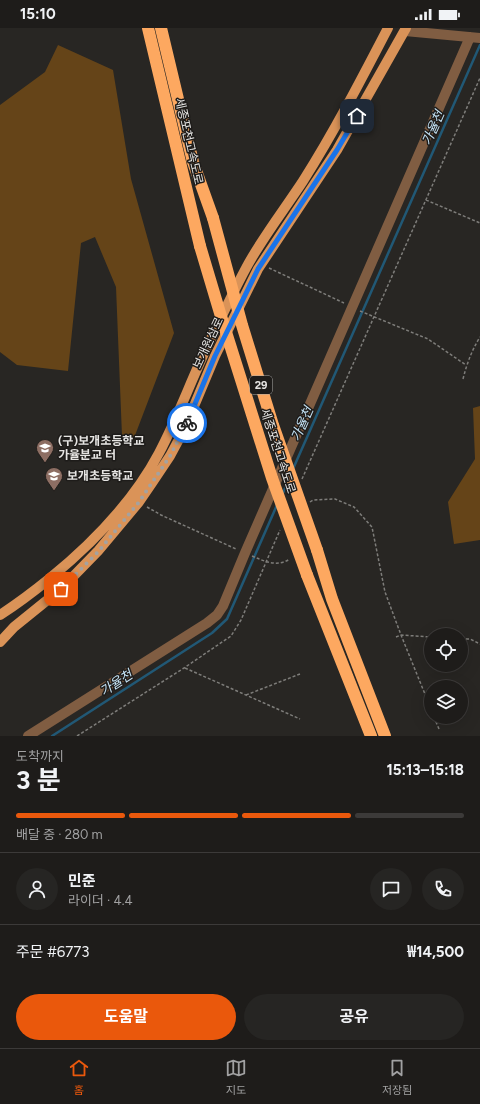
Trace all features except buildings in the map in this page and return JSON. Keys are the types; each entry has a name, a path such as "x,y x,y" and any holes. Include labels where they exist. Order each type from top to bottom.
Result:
{"highway":[{"name":"세종포천고속도로","path":"148,28 200,246 269,471 307,575 371,736"},
{"name":"세종포천고속도로","path":"162,28 193,162 213,218 242,325 280,449 317,550 332,599 385,736"}],"main road":[{"name":"보개원삼로","path":"0,615 19,603 88,545 130,498 145,477 159,454 206,349 246,268 303,181 333,131 388,28"},
{"name":"보개원삼로","path":"0,642 14,627 61,589 98,552 139,502 170,456 184,430 215,356 261,264 337,150 406,29"}],"street":[{"path":"28,736 207,623 223,606 475,38 406,29"}],"path":[{"path":"300,484 480,78"},
{"path":"426,200 480,223"},
{"path":"261,264 369,316 428,338 466,365"},
{"path":"463,379 466,365 480,337"},
{"path":"306,504 312,500 334,499 354,508 372,528 385,592 424,692"},
{"path":"139,502 161,515 266,562 279,564 290,560 291,553"},
{"path":"77,736 184,668 231,636 241,620 281,527"},
{"path":"396,637 401,635 424,637"},
{"path":"468,639 480,644"},
{"path":"184,668 300,719"},
{"path":"246,695 300,674"},
{"path":"437,724 439,729"}],"shaded area":[{"path":"58,45 113,70 131,179 174,333 134,438 122,436 116,287 95,237 81,243 68,371 17,365 0,352 0,105 45,72"},
{"path":"480,406 480,540 454,544 448,502 475,459 473,408"}],"waterway":[{"name":"가율천","path":"293,469 480,45"},
{"name":"가율천","path":"283,493 288,481"},
{"name":"가율천","path":"52,736 212,633 227,619 277,505"}],"way so far":[{"path":"61,589 98,552 139,502 170,456 187,423"}],"place":[{"name":"(구)보개초등학교 가율분교 터","path":"45,463"},
{"name":"보개초등학교","path":"54,491"}],"route":[{"path":"187,423 215,356 258,269 277,238 337,150 357,116"}]}
